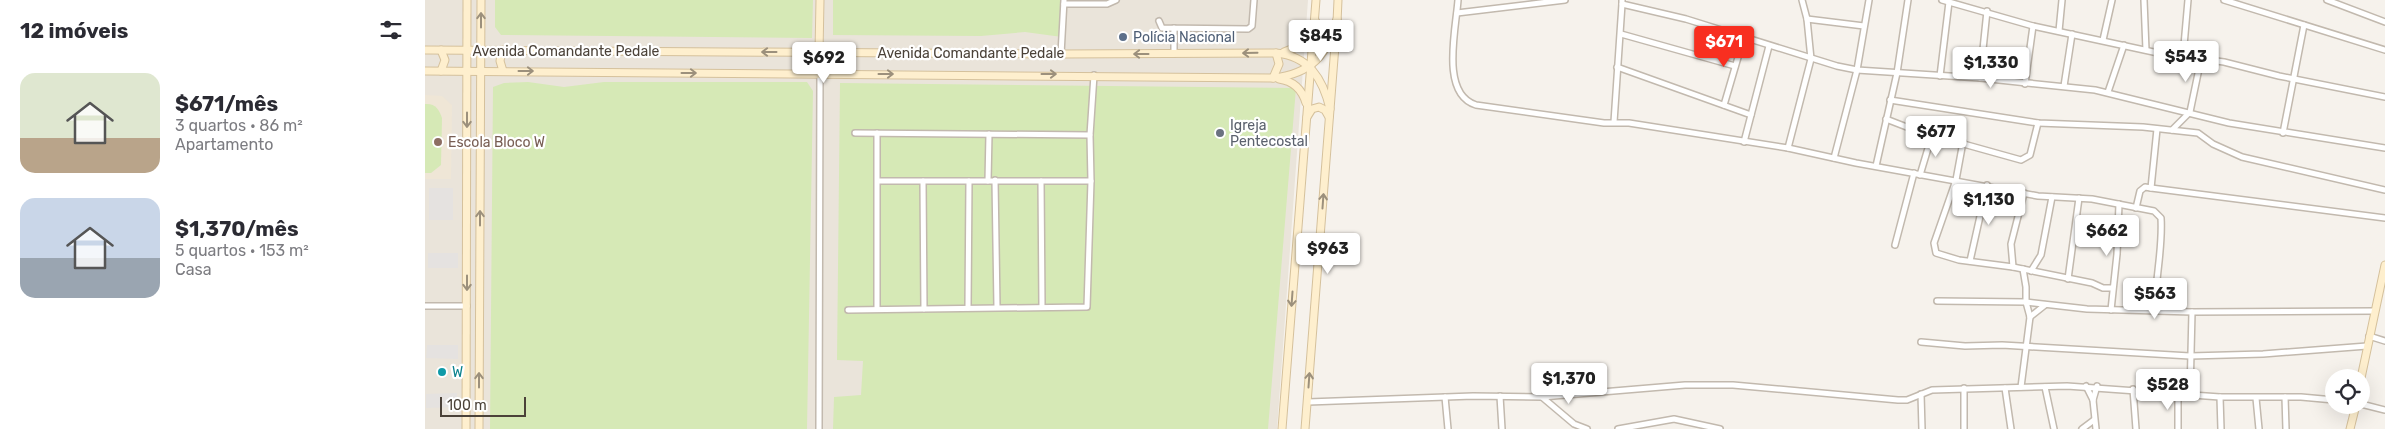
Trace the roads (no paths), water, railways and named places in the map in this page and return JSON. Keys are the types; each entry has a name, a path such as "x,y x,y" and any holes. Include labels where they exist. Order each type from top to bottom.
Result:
{"street":[{"path":"466,429 467,0"},
{"path":"479,429 481,0"},
{"path":"819,52 820,0"},
{"path":"1061,54 1064,2 1107,4 1116,0"},
{"path":"1159,21 1160,27 1173,28 1250,28 1254,0"},
{"path":"1282,429 1316,0"},
{"path":"1305,429 1338,0"},
{"path":"1458,0 1454,76 1461,97 1468,103 1486,108 1604,123 1614,122 1788,148 2024,193 2079,198 2154,211 2161,218 2162,234 2156,276 2155,310"},
{"path":"1506,0 1506,7"},
{"path":"1457,13 1565,0"},
{"path":"1788,148 1811,59 1807,20 1802,0"},
{"path":"1834,158 1857,70 1863,26 1869,0"},
{"path":"1876,166 1889,100 1897,73 1908,0"},
{"path":"1942,0 1987,11 2033,26 2146,50 2224,62 2385,97"},
{"path":"2059,31 2062,0"},
{"path":"2103,40 2112,0"},
{"path":"2143,0 2146,50"},
{"path":"2183,56 2188,0"},
{"path":"2224,0 2385,50"},
{"path":"2327,0 2385,22"},
{"path":"1614,122 1622,2 1686,19 1811,59 1857,70 1981,78 2108,92 2204,117 2283,133 2385,148"},
{"path":"1940,76 1949,2"},
{"path":"1981,78 1987,11"},
{"path":"1314,17 1318,26 1325,29 1331,27 1337,19"},
{"path":"1273,78 1294,74 1310,66 1325,50 1333,36 1337,19"},
{"path":"1807,20 1863,26"},
{"path":"2283,133 2304,25"},
{"path":"2025,84 2033,26"},
{"path":"1173,28 1174,54"},
{"path":"1276,53 1291,51 1299,46 1313,28"},
{"path":"1621,34 1735,66"},
{"path":"2064,86 2073,34"},
{"path":"1724,105 1744,37"},
{"path":"2108,92 2124,45"},
{"path":"1744,142 1769,46"},
{"name":"Avenida Comandante Pedale","path":"425,50 1061,54 1276,53"},
{"path":"441,50 445,60 441,71"},
{"path":"502,50 500,60 503,71"},
{"path":"1276,53 1290,55 1310,66 1324,86 1330,109"},
{"path":"1273,78 1279,64 1276,53"},
{"path":"2172,130 2190,112 2201,59"},
{"path":"1617,67 1751,115"},
{"name":"Avenida Comandante Pedale","path":"425,71 1094,75 1273,78"},
{"path":"819,429 820,74"},
{"path":"847,310 1043,306 1087,307 1089,304 1090,135 1094,75"},
{"path":"1273,78 1293,84 1304,96 1307,107"},
{"path":"1889,100 2039,123 2157,128 2200,134 2213,144 2242,157 2385,190"},
{"path":"1306,117 1312,109 1319,107 1328,112 1329,120"},
{"path":"1885,119 2008,157 2026,159 2030,156 2039,123"},
{"path":"2151,188 2157,128"},
{"path":"855,133 1090,135"},
{"path":"877,133 877,310"},
{"path":"988,181 989,134"},
{"path":"1895,246 1917,174 1932,135"},
{"path":"1963,142 1956,180 1933,250 1939,255 2092,282 2103,288 2112,288"},
{"path":"995,180 997,307"},
{"path":"878,181 1091,181"},
{"path":"923,181 924,309"},
{"path":"968,308 969,181"},
{"path":"1041,181 1043,306"},
{"path":"1969,261 1987,185"},
{"path":"2136,208 2140,191 2145,187 2385,218"},
{"path":"2013,267 2011,244 2024,193"},
{"path":"2031,271 2041,255 2052,197"},
{"path":"2068,279 2079,198"},
{"path":"2111,310 2117,254 2119,204"},
{"path":"2363,369 2385,265"},
{"path":"2021,387 2030,317 2025,302 2026,287 2023,269"},
{"path":"1937,300 2025,302 2111,310 2192,312 2374,311"},
{"path":"2030,317 2045,305"},
{"path":"425,306 467,306"},
{"path":"2190,393 2192,312"},
{"path":"2369,336 2385,341"},
{"path":"1921,342 1965,346 1989,344 2190,356 2263,354 2367,346"},
{"path":"1307,402 1445,397 1542,397 1685,385 1733,385 1898,400 1907,400 1932,390 2086,386 2190,393 2220,397 2285,397 2325,399"},
{"path":"2086,386 2093,400 2096,429"},
{"path":"2093,400 2097,386"},
{"path":"2045,387 2054,429"},
{"path":"1963,388 1964,429"},
{"path":"2005,388 2011,429"},
{"path":"2133,389 2136,429"},
{"path":"2178,393 2178,429"},
{"path":"1921,394 1922,429"},
{"path":"1500,396 1501,429"},
{"path":"1445,397 1447,429"},
{"path":"1542,397 1575,424 1587,429"},
{"path":"2220,397 2221,429"},
{"path":"2285,397 2286,429"},
{"path":"2256,398 2259,429"},
{"path":"2370,406 2385,410"},
{"path":"2350,429 2354,414"},
{"path":"1618,429 1674,419 1695,426 1720,429"},
{"path":"2082,429 2095,420"}],"place":[{"name":"Polícia Nacional","path":"1123,37"},
{"name":"Igreja Pentecostal","path":"1220,133"},
{"name":"Escola Bloco W","path":"438,142"},
{"name":"W","path":"442,372"}]}
